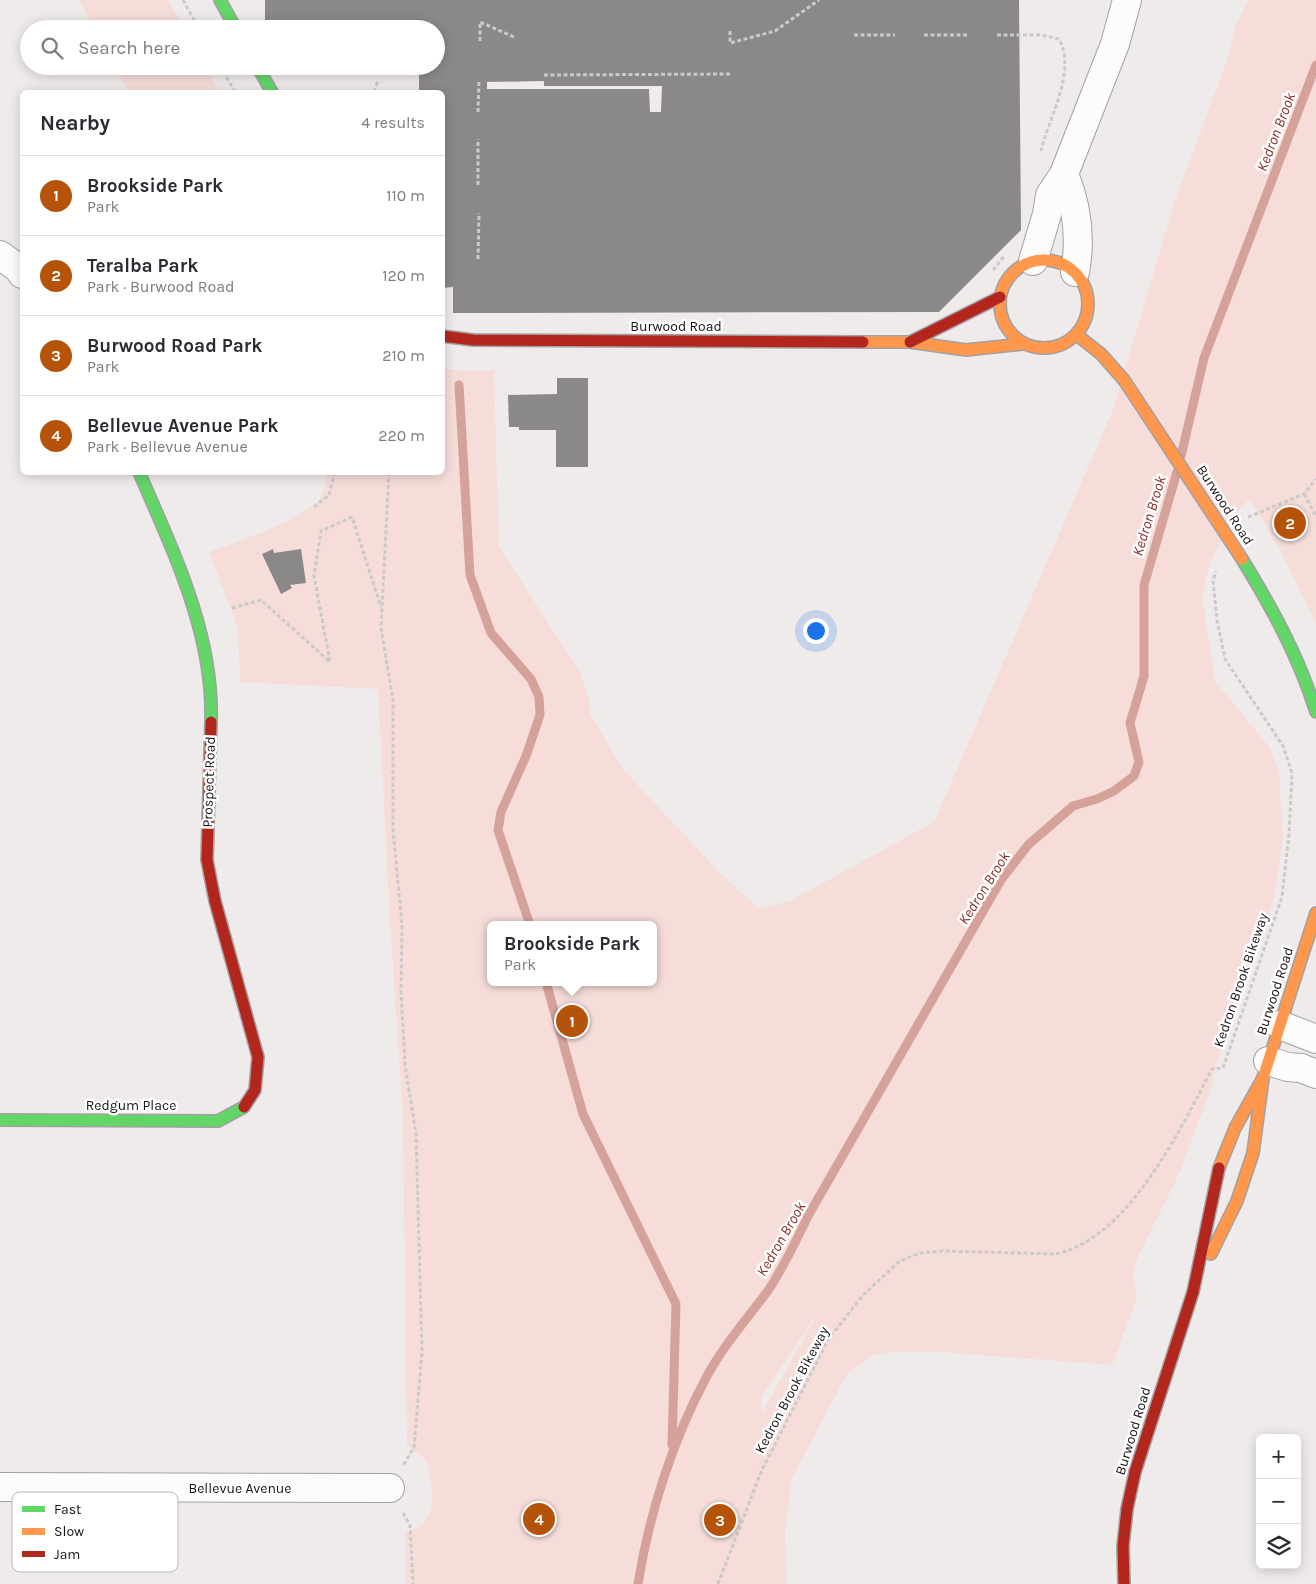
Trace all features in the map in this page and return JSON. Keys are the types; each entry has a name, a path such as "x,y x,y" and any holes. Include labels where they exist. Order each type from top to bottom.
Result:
{"street":[{"path":"220,0 231,20"},
{"path":"1033,260 1047,214 1050,195 1064,174 1115,44 1127,0"},
{"path":"262,75 271,90"},
{"path":"1064,174 1074,198 1079,251 1075,272"},
{"path":"0,255 20,271"},
{"path":"1033,260 1063,263 1075,272 1083,282 1088,296 1088,310 1084,323 1077,335 1065,344 1052,348 1037,348 1023,344 1012,336 1004,324 1000,311 1000,297 1003,285 1010,274 1021,265 1033,260"},
{"path":"910,342 1000,297"},
{"name":"Burwood Road","path":"1077,335 1100,354 1124,380 1242,559 1279,623 1297,660 1316,712"},
{"name":"Burwood Road","path":"445,336 473,340 910,342 948,350 993,350 1023,344"},
{"name":"Prospect Road","path":"140,475 169,542 196,620 210,672 212,698 207,860 216,901 258,1056 259,1078 254,1097"},
{"name":"Burwood Road","path":"1193,1291 1237,1201 1248,1168 1266,1069 1316,913"},
{"path":"1280,1025 1316,1040"},
{"path":"1266,1069 1301,1068 1316,1074"},
{"name":"Burwood Road","path":"1124,1584 1125,1533 1135,1472 1193,1291 1219,1168 1228,1142 1266,1069"},
{"name":"Redgum Place","path":"0,1120 218,1121 238,1114 254,1097"},
{"name":"Bellevue Avenue","path":"0,1487 390,1488"}],"path":[{"path":"183,0 194,20"},
{"path":"730,31 730,43 764,35 775,31 819,0"},
{"path":"480,41 480,22 514,37"},
{"path":"997,35 1042,34 1059,39 1065,51 1066,70 1040,154"},
{"path":"854,35 895,35"},
{"path":"924,35 968,35"},
{"path":"544,76 730,74"},
{"path":"225,75 234,90"},
{"path":"375,90 378,80"},
{"path":"478,112 479,80"},
{"path":"478,139 478,185"},
{"path":"478,213 478,259"},
{"path":"990,272 1008,251"},
{"path":"314,507 329,495 334,475"},
{"path":"389,475 381,628 392,700 393,830 402,925 401,992 404,1065 416,1133 422,1352 414,1447 390,1488 410,1525 413,1584"},
{"path":"1243,523 1249,516 1304,494 1316,479"},
{"path":"1304,494 1316,516"},
{"path":"232,608 261,600 330,662 314,576 321,531 352,516 382,610"},
{"name":"Kedron Brook Bikeway","path":"718,1584 765,1463 828,1340 863,1295 900,1261 920,1253 943,1251 1055,1254 1072,1251 1109,1224 1144,1188 1167,1154 1212,1069 1223,1068 1282,896 1289,834 1292,773 1283,746 1225,659 1217,620 1213,581 1219,563"}],"shaded area":[{"path":"79,0 168,0 179,20 90,20"},
{"path":"1248,0 1316,0 1316,623 1278,546 1250,499 1238,510 1210,562 1202,595 1215,681 1270,748 1279,772 1283,835 1275,895 1220,1053 1209,1094 1178,1176 1137,1259 1133,1275 1137,1299 1112,1365 940,1352 891,1352 871,1356 847,1374 792,1478 785,1530 786,1584 405,1584 405,1532 418,1527 426,1520 430,1513 432,1495 427,1461 407,1445 403,1116 391,938 378,689 240,682 238,628 209,552 270,529 303,512 315,504 322,495 328,475 445,475 445,368 494,371 499,547 580,672 590,702 590,713 622,768 718,871 759,909 792,900 934,822 1113,410 1175,200 1228,58 1235,27","holes":["817,1315 762,1413 761,1398"]},
{"path":"120,75 210,75 219,90 128,90"}],"building":[{"path":"265,0 1019,0 1021,230 939,312 453,313 453,287 445,288 445,90 419,90 419,75 445,75 445,20 265,20","holes":["544,81 544,86 662,86 661,112 650,112 649,89 487,89 487,82"]},
{"path":"557,378 588,378 588,467 556,467 556,430 519,430 519,427 509,427 508,395 557,394"},
{"path":"273,549 274,553 301,549 306,583 290,585 292,588 281,594 262,554"}],"waterway":[{"name":"Kedron Brook","path":"1181,456 1204,358 1316,65"},
{"path":"459,385 470,575 491,633 531,679 539,697 540,715 526,756 501,812 498,830 529,921"},
{"name":"Kedron Brook","path":"638,1584 649,1531 664,1477 683,1425 707,1376 728,1343 767,1292 778,1274 808,1216 1001,880 1028,845 1073,806 1097,799 1114,791 1134,776 1139,762 1130,723 1144,676 1144,585 1177,472"},
{"path":"547,986 583,1114 676,1304 672,1445"}],"traffic: fast":[{"path":"220,0 231,20"},
{"path":"262,75 271,90"},
{"path":"140,475 178,563 199,625 210,689 211,722"},
{"path":"1242,559 1284,633 1316,712"},
{"path":"0,1120 218,1121 244,1107"}],"traffic: slow":[{"path":"1035,260 1053,260 1069,267 1081,279 1088,295 1088,304 1088,313 1081,329 1069,341 1053,348 1035,348 1019,341 1007,329 1000,313 1000,295 1007,279 1019,267 1035,260"},
{"path":"1077,335 1101,354 1124,380"},
{"path":"863,342 910,342 966,350 1023,344"},
{"path":"1124,380 1242,559"},
{"path":"1211,1254 1237,1201 1253,1153 1263,1078 1316,913"},
{"path":"1219,1168 1235,1128 1263,1078"}],"traffic: jam":[{"path":"910,342 1000,297"},
{"path":"445,336 473,340 863,342"},
{"path":"211,722 207,860 215,901 258,1057 255,1090 244,1107"},
{"path":"1124,1584 1123,1546 1127,1509 1135,1472 1193,1292 1219,1168"}],"place":[{"name":"Teralba Park","path":"1290,523"},
{"name":"Brookside Park","path":"572,1021"},
{"name":"Bellevue Avenue Park","path":"539,1519"},
{"name":"Burwood Road Park","path":"720,1520"}]}
